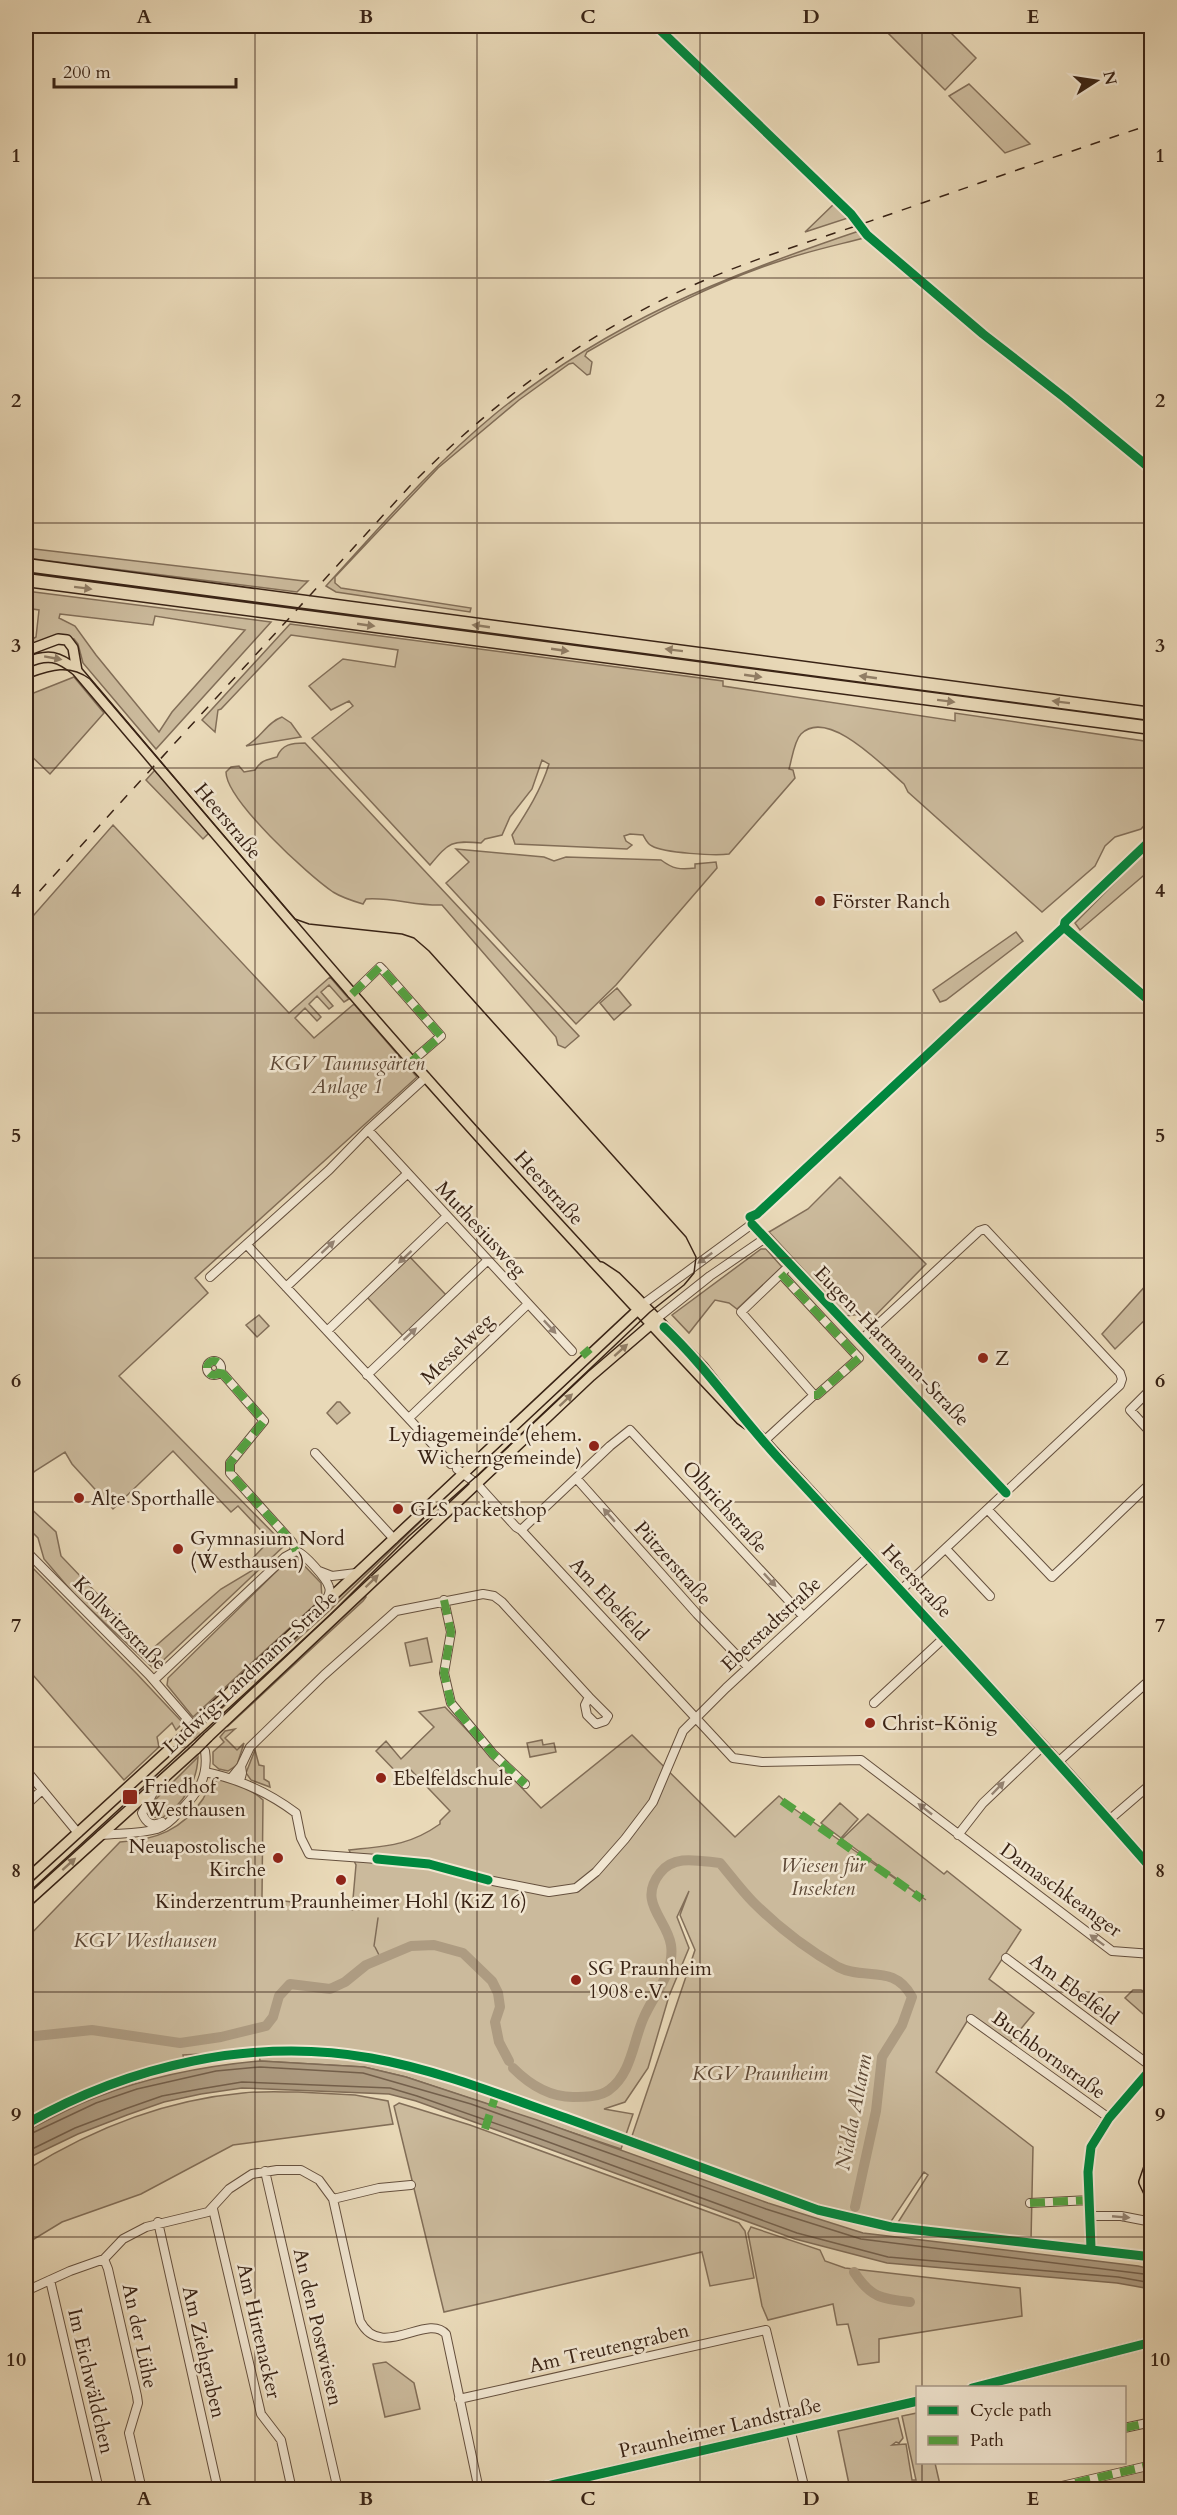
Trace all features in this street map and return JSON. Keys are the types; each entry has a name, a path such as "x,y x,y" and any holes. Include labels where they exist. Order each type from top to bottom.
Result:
{"highway":[{"path":"26,565 1152,714"},
{"path":"26,580 1152,728"}],"main road":[{"path":"26,651 58,639 67,640 73,648 77,671"},
{"path":"26,663 44,656 58,657 77,671"},
{"name":"Heerstraße","path":"77,671 352,994 426,1077 588,1257 654,1321 690,1367 747,1424 945,1637 1152,1869"},
{"name":"Ludwig-Landmann-Straße","path":"26,1880 188,1732 193,1722 361,1572 457,1469 577,1356 640,1307"},
{"name":"Ludwig-Landmann-Straße","path":"26,1903 160,1782 200,1750 208,1737 591,1376 654,1321"},
{"path":"1152,2159 1144,2182 1152,2199"},
{"path":"980,2386 1152,2342"},
{"name":"Praunheimer Landstraße","path":"530,2490 916,2401"}],"street":[{"path":"352,994 380,967 383,970 441,1036 412,1061"},
{"path":"210,1277 329,1170 368,1130 426,1077"},
{"name":"Muthesiusweg","path":"368,1130 577,1356"},
{"path":"286,1287 407,1174"},
{"path":"327,1331 447,1216"},
{"name":"Eugen-Hartmann-Straße","path":"640,1307 752,1224 1006,1493"},
{"path":"861,1340 979,1231 985,1229 1115,1368 1122,1379 1120,1385 901,1590"},
{"path":"654,1321 701,1282 764,1239"},
{"name":"Am Ebelfeld","path":"247,1245 457,1469 477,1484 521,1530 733,1758"},
{"path":"367,1374 488,1260"},
{"path":"790,1265 741,1312 814,1395"},
{"path":"763,1442 859,1358 781,1274"},
{"name":"Messelweg","path":"409,1418 528,1304"},
{"path":"218,1374 223,1374 264,1421 230,1463 230,1473 292,1542 296,1551"},
{"path":"1152,1388 1130,1410 1152,1434"},
{"name":"Olbrichstraße","path":"576,1478 630,1430 803,1616"},
{"path":"315,1453 394,1539"},
{"path":"521,1530 576,1478"},
{"name":"Pützerstraße","path":"576,1478 697,1614 748,1667"},
{"path":"988,1509 1052,1577 1130,1500 1152,1482"},
{"path":"946,1549 990,1596"},
{"name":"Kollwitzstraße","path":"26,1551 193,1722"},
{"path":"154,1680 285,1557 296,1551 302,1552 329,1586 329,1594 322,1608"},
{"name":"Eberstadtstraße","path":"493,1880 549,1892 576,1888 589,1878 625,1839 653,1802 683,1731 696,1716 869,1556"},
{"path":"317,1571 332,1576 346,1576 361,1572"},
{"path":"236,1779 250,1747 324,1675 396,1611 483,1594 494,1596 589,1697"},
{"path":"444,1600 451,1632 444,1673 451,1703 493,1754 525,1784"},
{"path":"874,1703 945,1637"},
{"path":"1058,1762 1152,1678"},
{"path":"958,1835 983,1803 1043,1746"},
{"path":"102,1835 159,1828 183,1808 198,1791 205,1772 200,1750"},
{"name":"Damaschkeanger","path":"733,1758 762,1762 861,1760 1112,1951 1152,1954"},
{"path":"26,1770 78,1833"},
{"path":"205,1772 236,1779 279,1800 296,1813 301,1838 309,1854 377,1859"},
{"path":"160,1782 142,1814 144,1819 153,1825 159,1824 183,1808"},
{"path":"1108,1820 1152,1783"},
{"path":"26,1805 42,1790"},
{"name":"Am Ebelfeld","path":"1006,1958 1152,2067"},
{"name":"Buchbornstraße","path":"971,2019 1109,2118"},
{"path":"1090,2234 1088,2172 1091,2147 1109,2118 1152,2067"},
{"path":"26,2291 104,2259 123,2239 158,2222 213,2209 230,2189 243,2179 265,2171 294,2169 307,2172 324,2184 333,2199 360,2321 364,2328 372,2334 386,2338 429,2329 443,2331 446,2334 479,2490"},
{"name":"An den Postwiesen","path":"265,2171 338,2490"},
{"path":"333,2199 378,2188 411,2185"},
{"path":"1030,2203 1090,2200"},
{"name":"Am Hirtenacker","path":"213,2209 261,2414 281,2440 292,2490"},
{"path":"1091,2213 1094,2216 1121,2216 1152,2222"},
{"name":"Am Ziehgraben","path":"158,2222 218,2490"},
{"name":"An der Lühe","path":"104,2259 138,2403 129,2433 142,2490"},
{"name":"Im Eichwäldchen","path":"51,2280 99,2490"},
{"name":"Am Treutengraben","path":"459,2399 766,2330 790,2430"},
{"path":"1126,2428 1152,2422"},
{"path":"790,2430 804,2488 793,2490"},
{"path":"1053,2488 1152,2465"}],"green space":[{"path":"886,26 944,26 976,58 945,90 883,28"},
{"path":"969,84 1030,144 1005,153 949,96"},
{"path":"835,203 851,217 805,232"},
{"path":"859,231 864,238 793,257 707,289 587,352 585,356 592,362 590,374 587,375 573,363 569,364 519,400 438,468 335,577 335,583 341,588 471,608 470,612 336,592 326,586 450,454 495,414 581,353 668,305 760,266"},
{"path":"26,548 308,581 297,592 26,558"},
{"path":"26,591 271,622 156,749 83,663 78,644 74,639 56,636 26,648 26,643 36,637 39,610 26,608","holes":["60,614 153,625 155,616 245,630 172,712 159,732 75,626 59,618"]},
{"path":"290,624 723,681 723,686 955,721 955,713 1151,742 1151,818 1141,829 1115,837 1105,846 1095,866 1042,912 908,792 904,784 855,742 826,728 812,728 801,734 795,746 789,769 793,770 795,778 729,854 667,850 650,845 643,835 630,834 624,836 626,841 632,845 627,849 515,844 512,835 546,774 549,764 542,760 532,789 510,817 502,835 485,839 481,843 452,844 442,851 430,865 312,738 353,706 349,701 331,710 309,686 343,659 395,667 398,650 291,635 218,710 215,732 202,720"},
{"path":"74,677 104,713 50,774 26,751 26,696"},
{"path":"282,717 291,723 301,737 246,746 272,723"},
{"path":"305,743 579,1036 565,1048 558,1045 556,1037 442,905 376,899 366,899 363,904 343,897 322,883 270,836 239,800 230,785 226,772 231,767 239,766 244,772 255,770 262,762 277,757 285,747"},
{"path":"155,770 210,832 203,839 146,780"},
{"name":"KGV Taunusgärten Anlage 1","path":"113,825 289,1013 330,977 349,999 344,1002 329,985 321,992 333,1006 329,1009 317,996 309,1004 321,1017 317,1021 305,1008 295,1018 314,1038 354,1004 417,1077 195,1278 208,1293 119,1376 285,1545 154,1669 74,1594 44,1559 38,1538 26,1526 26,1504 56,1532 61,1556 151,1650 221,1589 258,1567 253,1558 270,1540 238,1506 231,1512 173,1451 113,1509 72,1464 65,1452 35,1471 26,1480 26,924"},
{"path":"1151,846 1151,878 1143,876 1080,930 1075,923"},
{"path":"456,849 544,857 554,861 566,857 661,860 681,869 695,868 695,864 716,862 717,868 616,985 576,1024 446,883 469,862"},
{"path":"1016,932 1023,941 946,1000 940,1002 933,990"},
{"path":"617,988 631,1005 614,1020 600,1003"},
{"path":"840,1177 926,1264 869,1322 862,1314 846,1316 769,1232 808,1209"},
{"path":"761,1249 766,1249 782,1267 737,1309 729,1303 715,1300 689,1333 672,1315"},
{"path":"409,1256 447,1296 404,1337 366,1296"},
{"path":"1148,1283 1151,1285 1151,1314 1115,1349 1102,1334"},
{"path":"259,1315 269,1326 257,1337 246,1325"},
{"path":"337,1402 340,1402 350,1413 337,1424 327,1413"},
{"path":"458,1485 328,1612 201,1727 200,1725"},
{"path":"296,1557 321,1583 322,1598 193,1717 167,1685 168,1678 288,1560"},
{"path":"26,1561 183,1723 176,1730 172,1723 157,1737 159,1747 124,1780 26,1667"},
{"path":"364,1596 366,1597 363,1601 227,1727"},
{"path":"427,1638 432,1662 410,1666 405,1643"},
{"path":"445,1707 541,1808 632,1735 735,1837 779,1796 926,1900 842,1839 868,1814 944,1874 947,1871 1021,1930 989,1979 1034,2013 1005,2048 969,2018 936,2072 1033,2147 1031,2241 897,2224 928,2175 924,2172 890,2223 822,2207 632,2136 695,1950 680,1915 689,1891 677,1917 689,1948 669,1996 648,2068 625,2102 604,2109 633,2114 621,2149 406,2077 364,2067 260,2061 259,2051 183,2055 185,2065 94,2096 26,2128 26,1939 120,1842 157,1836 177,1826 195,1810 212,1784 217,1781 229,1781 248,1789 263,1800 262,1898 352,1910 356,1865 349,1850 397,1844 418,1837 440,1824 440,1821 450,1811 409,1768 401,1777 376,1751 386,1741 401,1759 434,1727 419,1712"},
{"path":"235,1729 225,1738 237,1750 244,1743 237,1765 228,1771 219,1769 213,1764 213,1752 224,1742 220,1737 225,1731"},
{"path":"542,1740 543,1745 554,1743 556,1752 530,1757 527,1743"},
{"path":"255,1750 259,1765 264,1766 264,1779 269,1782 270,1787 251,1780 246,1773"},
{"path":"198,1757 195,1776 188,1792 162,1818 150,1817 148,1807"},
{"path":"840,1803 858,1819 841,1838 821,1823"},
{"path":"1133,1990 1151,1994 1150,2020 1125,1998"},
{"path":"250,2092 355,2095 388,2101 393,2124 233,2145 141,2194 62,2222 26,2244 26,2170 51,2155 103,2129 185,2102"},
{"path":"399,2103 470,2125 739,2223 745,2231 754,2278 710,2286 702,2252 444,2312 394,2106"},
{"path":"751,2227 820,2250 825,2261 845,2268 1020,2288 1022,2316 879,2339 879,2362 858,2365 848,2324 837,2325 833,2304 768,2320 762,2306 748,2233"},
{"path":"386,2362 414,2383 420,2409 385,2417 373,2364"},
{"path":"916,2413 916,2464 935,2464 941,2489 850,2489 838,2431 898,2418 903,2438 899,2443 892,2445 906,2444 912,2480 916,2480 902,2416"},
{"path":"1151,2468 1151,2489 1060,2490"}],"water":[{"path":"260,2061 364,2067 406,2077 537,2120 768,2203 863,2233 1138,2266 1151,2269 1151,2289 1117,2283 887,2263 795,2239 416,2101 389,2094 242,2088 201,2094 164,2102 127,2115 78,2134 26,2159 26,2131 88,2101 177,2073"}],"waterway":[{"name":"Nidda Altarm","path":"513,2068 540,2088 556,2095 582,2097 597,2095 609,2090 617,2083 623,2075 640,2026 670,1964 671,1945 652,1902 651,1893 654,1883 660,1873 672,1863 687,1860 720,1863 753,1902 804,1945 848,1971 878,1974 897,1980 912,1997 902,2025 882,2057 876,2111 855,2207"},
{"path":"374,1946 378,1918"},
{"name":"Nidda Altarm","path":"26,2037 92,2030 180,2043 221,2037 266,2026 273,2017 279,1996 290,1984 330,1989 345,1982 366,1965 411,1946 434,1945 463,1953 492,1981 498,1993 500,2007 495,2022 499,2042 509,2061"},
{"path":"375,1947 381,1959"},
{"name":"Nidda Altarm","path":"854,2272 871,2292 891,2300 910,2302"}],"tunnel":[{"path":"190,1723 203,1747"}],"tram line":[{"path":"26,679 58,670 74,671 90,679 295,919 309,924 402,934 414,938 429,951 686,1237 696,1257 694,1273 684,1285 650,1312 479,1474 409,1536 330,1615 26,1895"}],"railway":[{"path":"26,906 409,487 476,424 547,368 624,320 727,271 1152,124"}],"marked path":[{"path":"352,994 380,967 383,970 441,1036 412,1061"},
{"path":"781,1274 859,1358 817,1395 814,1395"},
{"path":"582,1356 590,1349"},
{"path":"214,1361 219,1363 221,1368 219,1373 214,1375 209,1373 207,1368 209,1363 214,1361"},
{"path":"218,1374 223,1374 264,1421 230,1463 230,1473 292,1542 296,1551"},
{"path":"444,1600 451,1632 444,1673 451,1703 493,1754 525,1784"},
{"path":"782,1801 922,1899"},
{"path":"485,2129 496,2094"},
{"path":"1030,2203 1090,2200"},
{"path":"1126,2428 1152,2422"},
{"path":"1053,2488 1152,2465"},
{"path":"793,2490 804,2487"}],"cycle path":[{"path":"656,26 851,214 867,235 983,334 1152,470"},
{"path":"750,1217 757,1214 1064,927 1065,922 1152,839"},
{"path":"1064,927 1152,1003"},
{"path":"752,1224 1006,1493"},
{"path":"664,1327 695,1359 780,1460 1014,1714 1152,1869"},
{"path":"377,1859 429,1864 488,1880"},
{"path":"26,2124 66,2103 107,2086 193,2061 237,2054 282,2051 327,2052 396,2063 470,2084 818,2210 891,2227 1152,2257"},
{"path":"1091,2248 1088,2172 1091,2147 1109,2118 1152,2068"},
{"path":"980,2386 1152,2342"},
{"path":"530,2490 916,2401"}],"place":[{"name":"Förster Ranch","path":"820,901"},
{"name":"Z","path":"983,1358"},
{"name":"Lydiagemeinde (ehem. Wicherngemeinde)","path":"594,1446"},
{"name":"Alte Sporthalle","path":"79,1498"},
{"name":"GLS packetshop","path":"398,1509"},
{"name":"Gymnasium Nord (Westhausen)","path":"178,1549"},
{"name":"Christ-König","path":"870,1723"},
{"name":"Ebelfeldschule","path":"381,1778"},
{"name":"Friedhof Westhausen","path":"130,1797"},
{"name":"Neuapostolische Kirche","path":"278,1858"},
{"name":"Kinderzentrum Praunheimer Hohl (KiZ 16)","path":"341,1880"},
{"name":"SG Praunheim 1908 e.V.","path":"576,1980"}],"park label":[{"name":"Wiesen für Insekten","path":"823,1876"},
{"name":"KGV Westhausen","path":"145,1940"},
{"name":"KGV Praunheim","path":"760,2073"}]}
